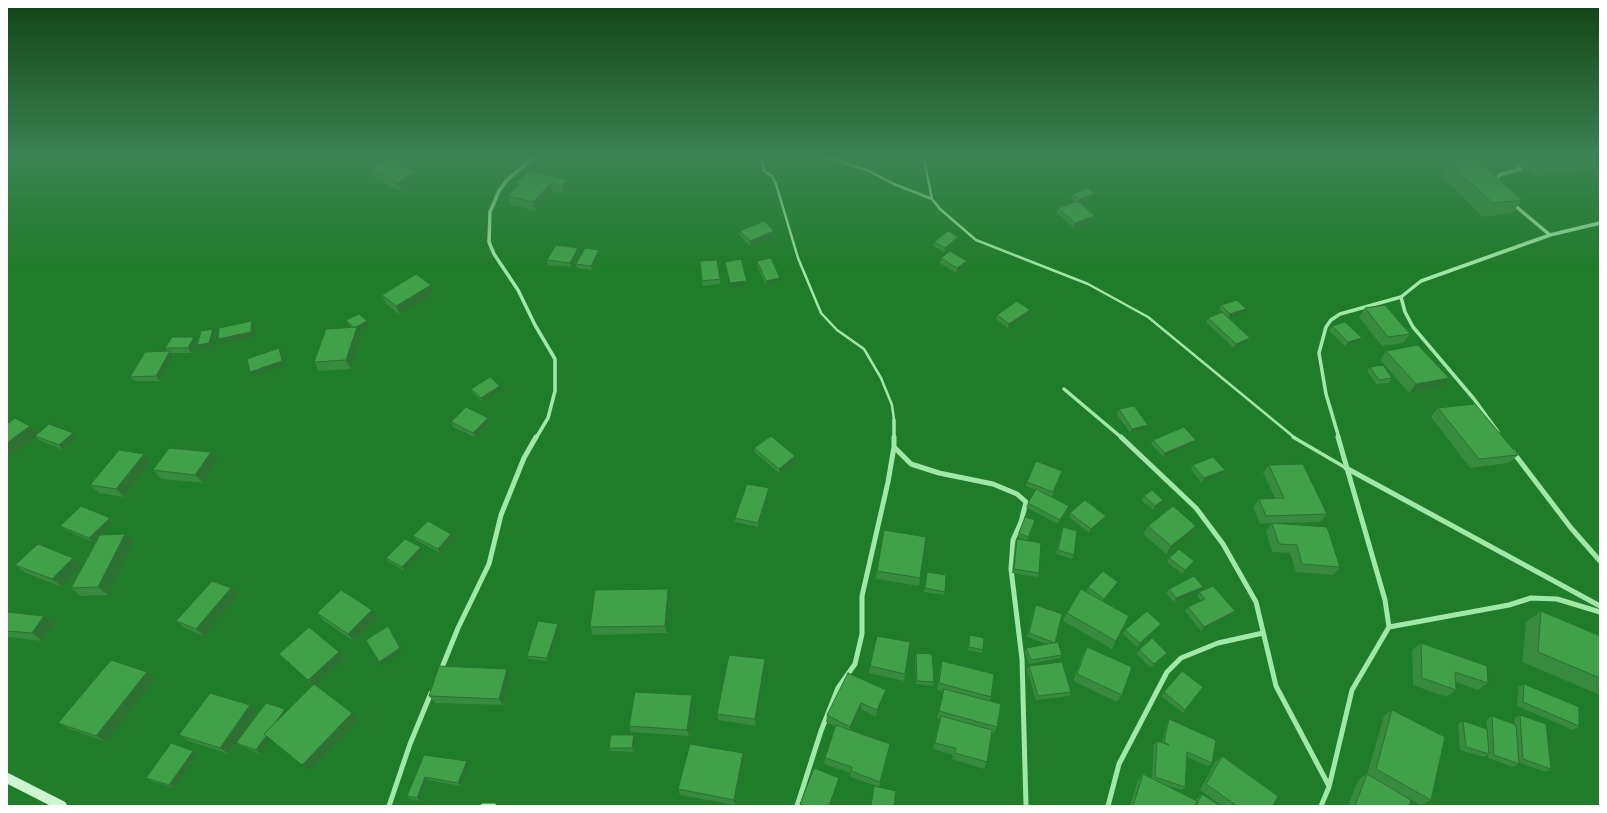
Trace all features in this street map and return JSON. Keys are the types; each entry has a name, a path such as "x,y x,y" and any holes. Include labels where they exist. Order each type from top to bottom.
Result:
{"street":[{"path":"437,678 458,628 489,564 501,515 524,458 548,418 556,391 555,358 535,324 518,290 494,254 489,242 490,212 497,197"},
{"path":"1512,202 1550,235"},
{"path":"1321,806 1329,787 1352,690 1389,627 1385,600 1326,394 1319,353 1326,327 1331,320 1340,314 1401,297 1421,281 1550,235 1600,223"},
{"path":"1401,297 1405,312 1413,327 1474,399 1501,436"},
{"path":"1064,389 1111,428 1196,508 1223,544 1251,591 1264,634 1276,686 1329,787"},
{"path":"797,806 821,731 838,688 856,664 862,634 862,596 873,542 888,482 894,447 894,420"},
{"path":"894,447 917,467 992,484 1017,494 1026,502 1021,522 1013,540 1011,569 1022,659 1026,806"},
{"path":"1510,448 1570,528 1600,561"},
{"path":"1346,468 1600,606"},
{"path":"1389,627 1509,605 1531,598 1557,600 1600,612"},
{"path":"1108,806 1119,764 1167,672 1181,658 1218,643 1264,634"},
{"path":"389,806 410,744 434,686"},
{"path":"7,778 62,806"},
{"path":"483,806 494,806"}],"lane":[{"path":"780,197 798,258 813,297 821,313 837,330 864,349 881,378 892,405 894,420"},
{"path":"927,197 932,199 940,209 976,240 1038,263 1088,284 1148,317 1236,389 1289,435 1346,468"}],"building":[{"path":"512,197 538,197 533,202"},
{"path":"1486,197 1519,197 1522,200 1493,203"},
{"path":"1078,201 1095,216 1075,223 1058,208"},
{"path":"764,221 774,231 750,241 740,231"},
{"path":"948,231 958,237 945,248 934,242"},
{"path":"556,245 578,248 570,263 547,260"},
{"path":"585,248 599,250 591,266 576,264"},
{"path":"950,251 967,261 957,268 941,258"},
{"path":"771,258 780,278 766,281 757,261"},
{"path":"741,259 747,281 730,283 725,262"},
{"path":"717,260 720,279 702,281 700,261"},
{"path":"416,274 431,285 396,306 382,295"},
{"path":"1237,300 1246,309 1230,314 1221,305"},
{"path":"1017,301 1030,310 1009,324 997,315"},
{"path":"1385,305 1410,334 1388,337 1365,308"},
{"path":"1222,312 1250,338 1236,344 1208,318"},
{"path":"359,314 367,321 353,327 346,320"},
{"path":"252,321 251,332 218,339 219,328"},
{"path":"1345,322 1362,338 1348,342 1332,326"},
{"path":"357,327 346,360 314,362 326,329"},
{"path":"213,329 209,343 197,345 201,331"},
{"path":"172,337 194,337 188,348 165,348"},
{"path":"1418,345 1449,378 1416,384 1386,351"},
{"path":"279,348 282,361 250,372 247,359"},
{"path":"170,351 156,376 130,377 145,352"},
{"path":"1383,365 1392,378 1379,380 1370,367"},
{"path":"490,377 500,386 481,398 471,389"},
{"path":"1475,404 1518,455 1479,459 1438,408"},
{"path":"1134,406 1148,425 1132,429 1119,409"},
{"path":"466,407 488,418 473,433 451,422"},
{"path":"15,418 30,426 7,443 7,424"},
{"path":"49,424 73,433 59,445 35,436"},
{"path":"1184,427 1196,440 1165,453 1153,440"},
{"path":"771,436 795,456 779,469 754,448"},
{"path":"169,448 211,452 195,475 153,470"},
{"path":"119,450 144,454 116,489 90,485"},
{"path":"1213,457 1225,470 1204,478 1193,465"},
{"path":"1036,461 1062,471 1053,492 1027,482"},
{"path":"1303,464 1327,514 1266,516 1259,499 1284,498 1269,465"},
{"path":"747,484 769,488 758,523 735,518"},
{"path":"1036,489 1069,506 1060,520 1028,503"},
{"path":"1152,490 1163,500 1155,506 1144,496"},
{"path":"1085,500 1106,516 1091,529 1070,513"},
{"path":"81,506 110,518 89,538 60,526"},
{"path":"1173,506 1196,526 1171,546 1148,526"},
{"path":"1025,517 1035,520 1028,537 1019,533"},
{"path":"428,521 451,534 438,549 413,536"},
{"path":"1272,523 1327,527 1340,567 1302,564 1297,545 1279,544"},
{"path":"1063,527 1077,531 1074,555 1058,550"},
{"path":"884,530 926,537 920,578 877,571"},
{"path":"125,534 98,587 71,588 100,535"},
{"path":"405,539 421,547 402,567 386,558"},
{"path":"1017,539 1041,543 1039,573 1014,569"},
{"path":"38,544 73,558 52,579 15,565"},
{"path":"1179,549 1194,561 1185,570 1169,558"},
{"path":"1103,571 1118,582 1104,599 1088,587"},
{"path":"927,572 946,575 945,592 925,588"},
{"path":"1194,576 1203,587 1176,598 1169,589"},
{"path":"212,581 231,588 196,629 176,621"},
{"path":"1213,586 1235,611 1204,627 1188,607 1205,599 1199,592"},
{"path":"668,589 665,626 590,627 595,590"},
{"path":"1081,589 1129,616 1116,641 1067,613"},
{"path":"341,590 372,610 348,634 317,613"},
{"path":"1036,605 1062,614 1055,643 1029,633"},
{"path":"1147,611 1161,624 1140,643 1125,630"},
{"path":"1541,611 1600,636 1600,678 1538,652"},
{"path":"7,612 44,616 32,633 7,631"},
{"path":"538,621 558,624 547,658 527,656"},
{"path":"388,626 400,648 379,662 366,640"},
{"path":"309,627 339,652 308,680 279,654"},
{"path":"970,635 984,638 983,650 969,647"},
{"path":"877,636 910,642 905,674 870,666"},
{"path":"1152,638 1167,653 1154,664 1139,650"},
{"path":"1058,642 1062,655 1031,660 1026,648"},
{"path":"1421,643 1487,666 1488,683 1455,672 1456,690 1422,678"},
{"path":"1087,647 1132,667 1122,695 1077,674"},
{"path":"916,653 932,654 934,682 917,681"},
{"path":"729,655 765,659 755,719 717,714"},
{"path":"111,660 147,672 96,736 58,723"},
{"path":"942,661 994,674 991,697 939,683"},
{"path":"1062,662 1071,692 1038,696 1029,666"},
{"path":"439,666 507,669 499,699 429,696"},
{"path":"1182,671 1203,687 1185,710 1164,692"},
{"path":"848,673 886,690 877,710 861,703 850,727 827,715"},
{"path":"314,684 352,713 302,765 264,734"},
{"path":"1524,684 1579,707 1579,726 1523,702"},
{"path":"944,689 1001,704 997,727 939,711"},
{"path":"635,692 692,695 687,730 629,726"},
{"path":"210,693 250,705 220,748 179,735"},
{"path":"266,703 285,709 276,722 264,734 266,736 256,750 236,743"},
{"path":"1392,710 1445,737 1431,800 1376,769"},
{"path":"1520,715 1546,724 1551,769 1523,759"},
{"path":"941,716 992,730 987,762 955,753 956,748 935,743"},
{"path":"1492,716 1516,725 1519,764 1494,755"},
{"path":"1169,719 1216,740 1212,763 1187,752 1185,787 1155,777 1157,741 1169,745 1164,742"},
{"path":"1463,721 1487,729 1489,754 1466,747"},
{"path":"836,725 890,744 880,782 851,771 852,767 825,758"},
{"path":"611,735 634,735 632,748 609,748"},
{"path":"171,743 193,751 169,785 146,778"},
{"path":"690,744 743,753 734,800 678,789"},
{"path":"424,755 467,761 458,783 425,777 417,798 407,796"},
{"path":"1222,756 1278,796 1273,806 1237,806 1206,784"},
{"path":"814,768 839,778 829,806 806,806 800,804"},
{"path":"1143,774 1197,801 1195,806 1133,806"},
{"path":"1367,774 1411,800 1409,806 1355,806"},
{"path":"874,786 896,791 894,806 871,806"},
{"path":"1202,794 1220,806 1196,806"}]}
